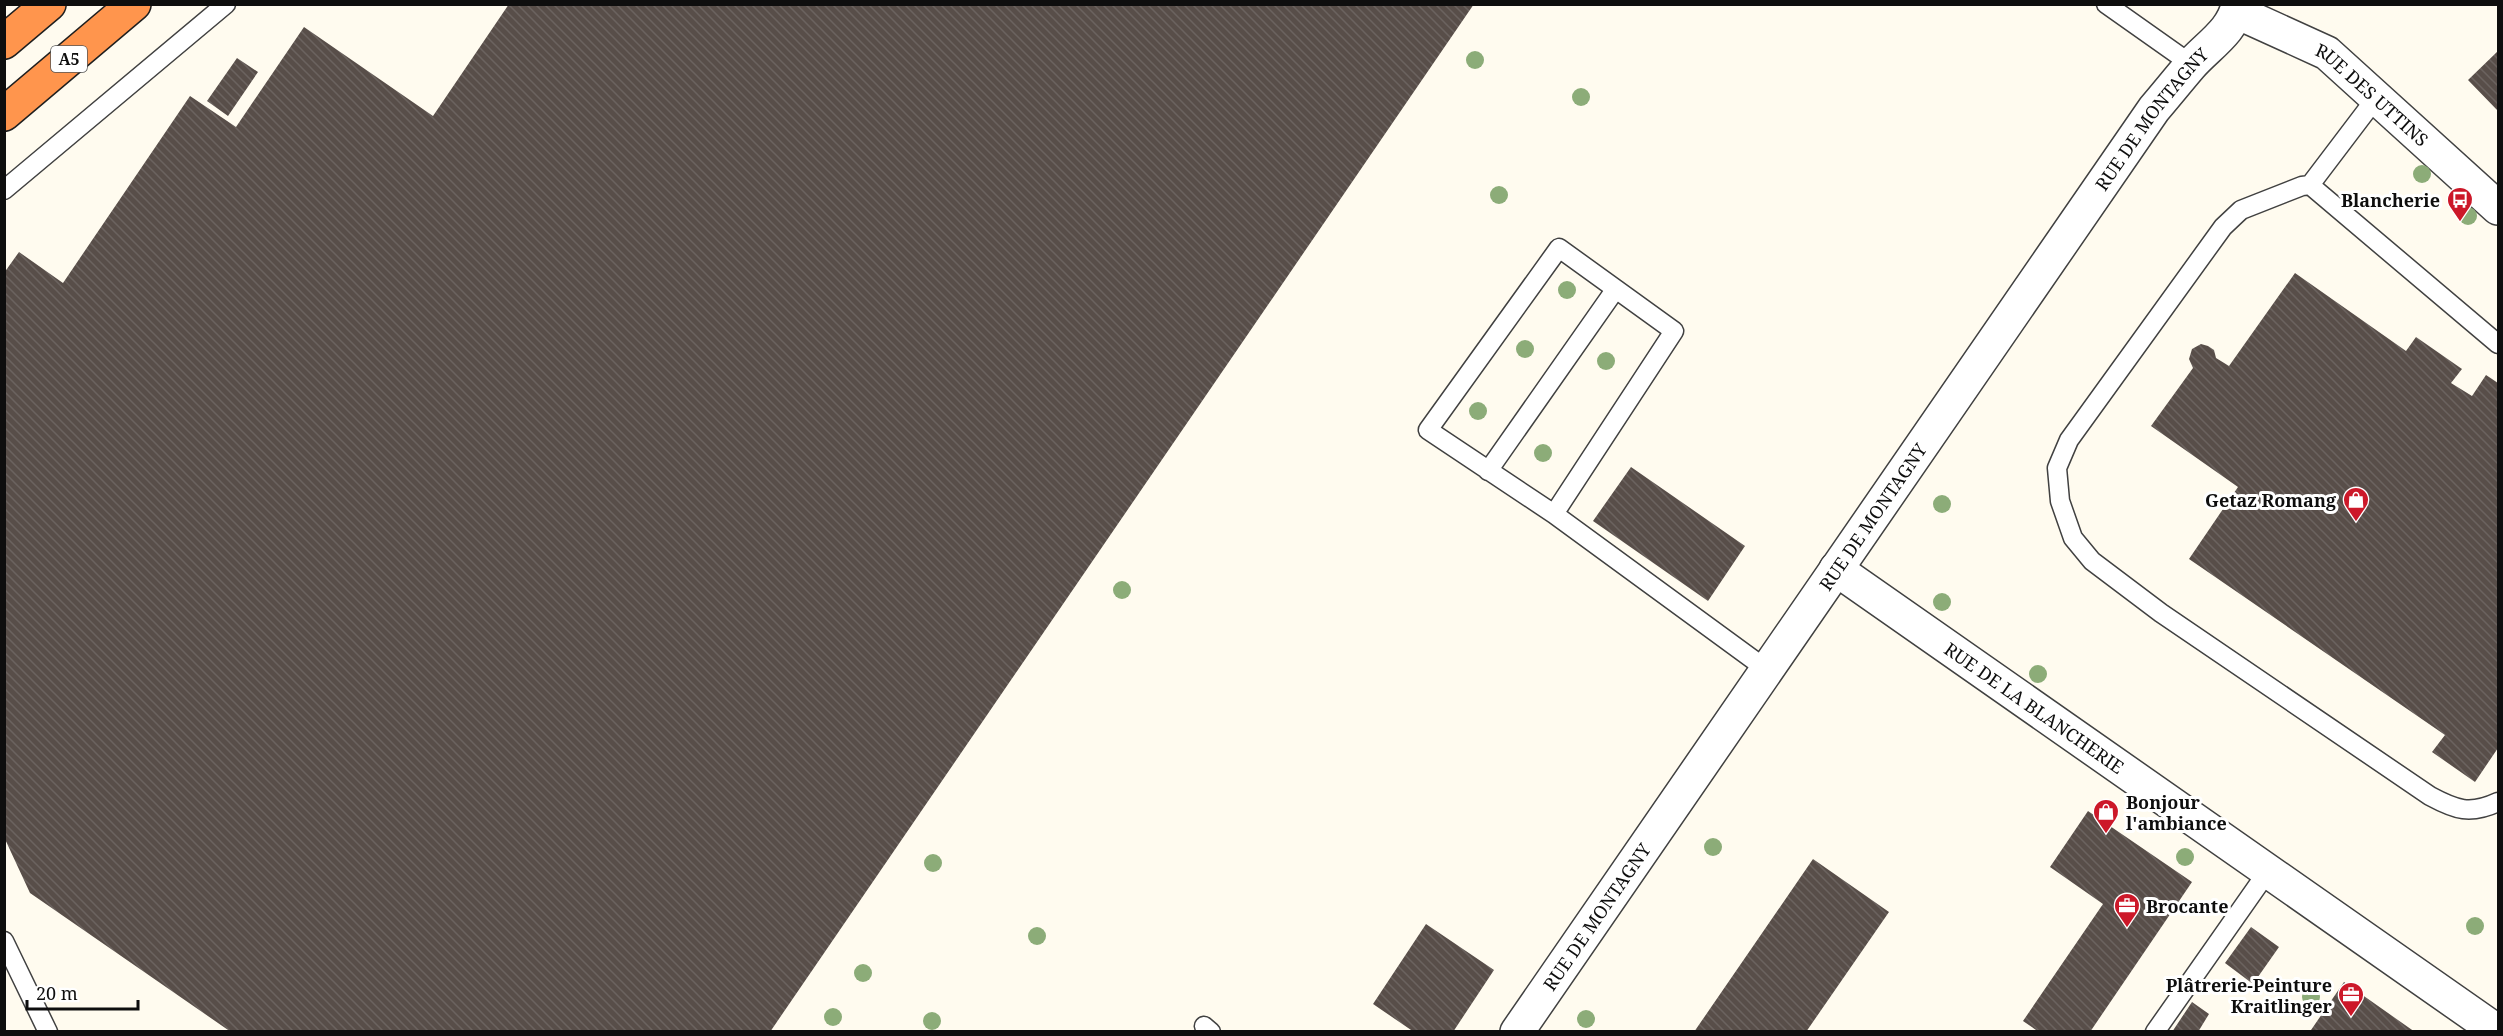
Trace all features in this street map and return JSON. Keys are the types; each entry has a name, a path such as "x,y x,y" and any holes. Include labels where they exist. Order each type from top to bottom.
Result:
{"highway":[{"path":"4,42 49,4"},
{"name":"A5","path":"4,114 134,4"}],"street":[{"name":"RUE DE MONTAGNY","path":"1517,1032 2154,109 2192,64 2225,31 2237,8"},
{"name":"RUE DES UTTINS","path":"2237,8 2327,52 2499,208"},
{"name":"RUE DE LA BLANCHERIE","path":"1836,569 1884,605 2498,1032"}],"lane":[{"path":"4,190 226,4"},
{"path":"2106,4 2192,64"},
{"path":"2376,98 2310,185 2241,210 2223,227 2069,440 2057,468 2064,518 2073,538 2092,561 2144,600 2430,796 2455,809 2472,810 2499,802"},
{"path":"2310,185 2499,344"},
{"path":"1554,514 1674,331 1559,248 1428,430 1554,514 1766,669"},
{"path":"1488,471 1615,290"},
{"path":"2155,1032 2268,871"},
{"path":"4,940 48,1032"}],"building":[{"path":"509,4 1474,4 770,1032 231,1032 30,893 4,837 4,273 19,252 63,283 190,96 236,127 304,27 433,116"},
{"path":"2498,51 2498,111 2468,80"},
{"path":"237,58 258,72 228,116 207,101"},
{"name":"Getaz Romang","path":"2295,273 2406,351 2416,337 2462,369 2451,383 2472,396 2486,375 2498,383 2498,748 2475,782 2432,752 2445,735 2189,559 2238,487 2151,426 2193,368 2189,359 2192,349 2201,344 2208,346 2214,350 2216,358 2229,366"},
{"path":"1631,467 1745,546 1708,601 1593,521"},
{"path":"2088,811 2192,882 2090,1032 2039,1032 2023,1021 2103,904 2050,867"},
{"path":"1813,859 1889,912 1806,1032 1694,1032"},
{"path":"1426,924 1494,970 1453,1032 1414,1032 1373,1004"},
{"path":"2251,927 2279,947 2253,984 2225,963"},
{"path":"2344,982 2415,1032 2314,1032 2311,1030"},
{"path":"2192,1002 2209,1014 2198,1032 2172,1032"}],"place":[{"name":"Blancherie","path":"2460,223"},
{"name":"Getaz Romang","path":"2356,523"},
{"name":"Bonjour l'ambiance","path":"2106,835"},
{"name":"Brocante","path":"2127,929"},
{"name":"Plâtrerie-Peinture Kraitlinger","path":"2351,1018"}]}
